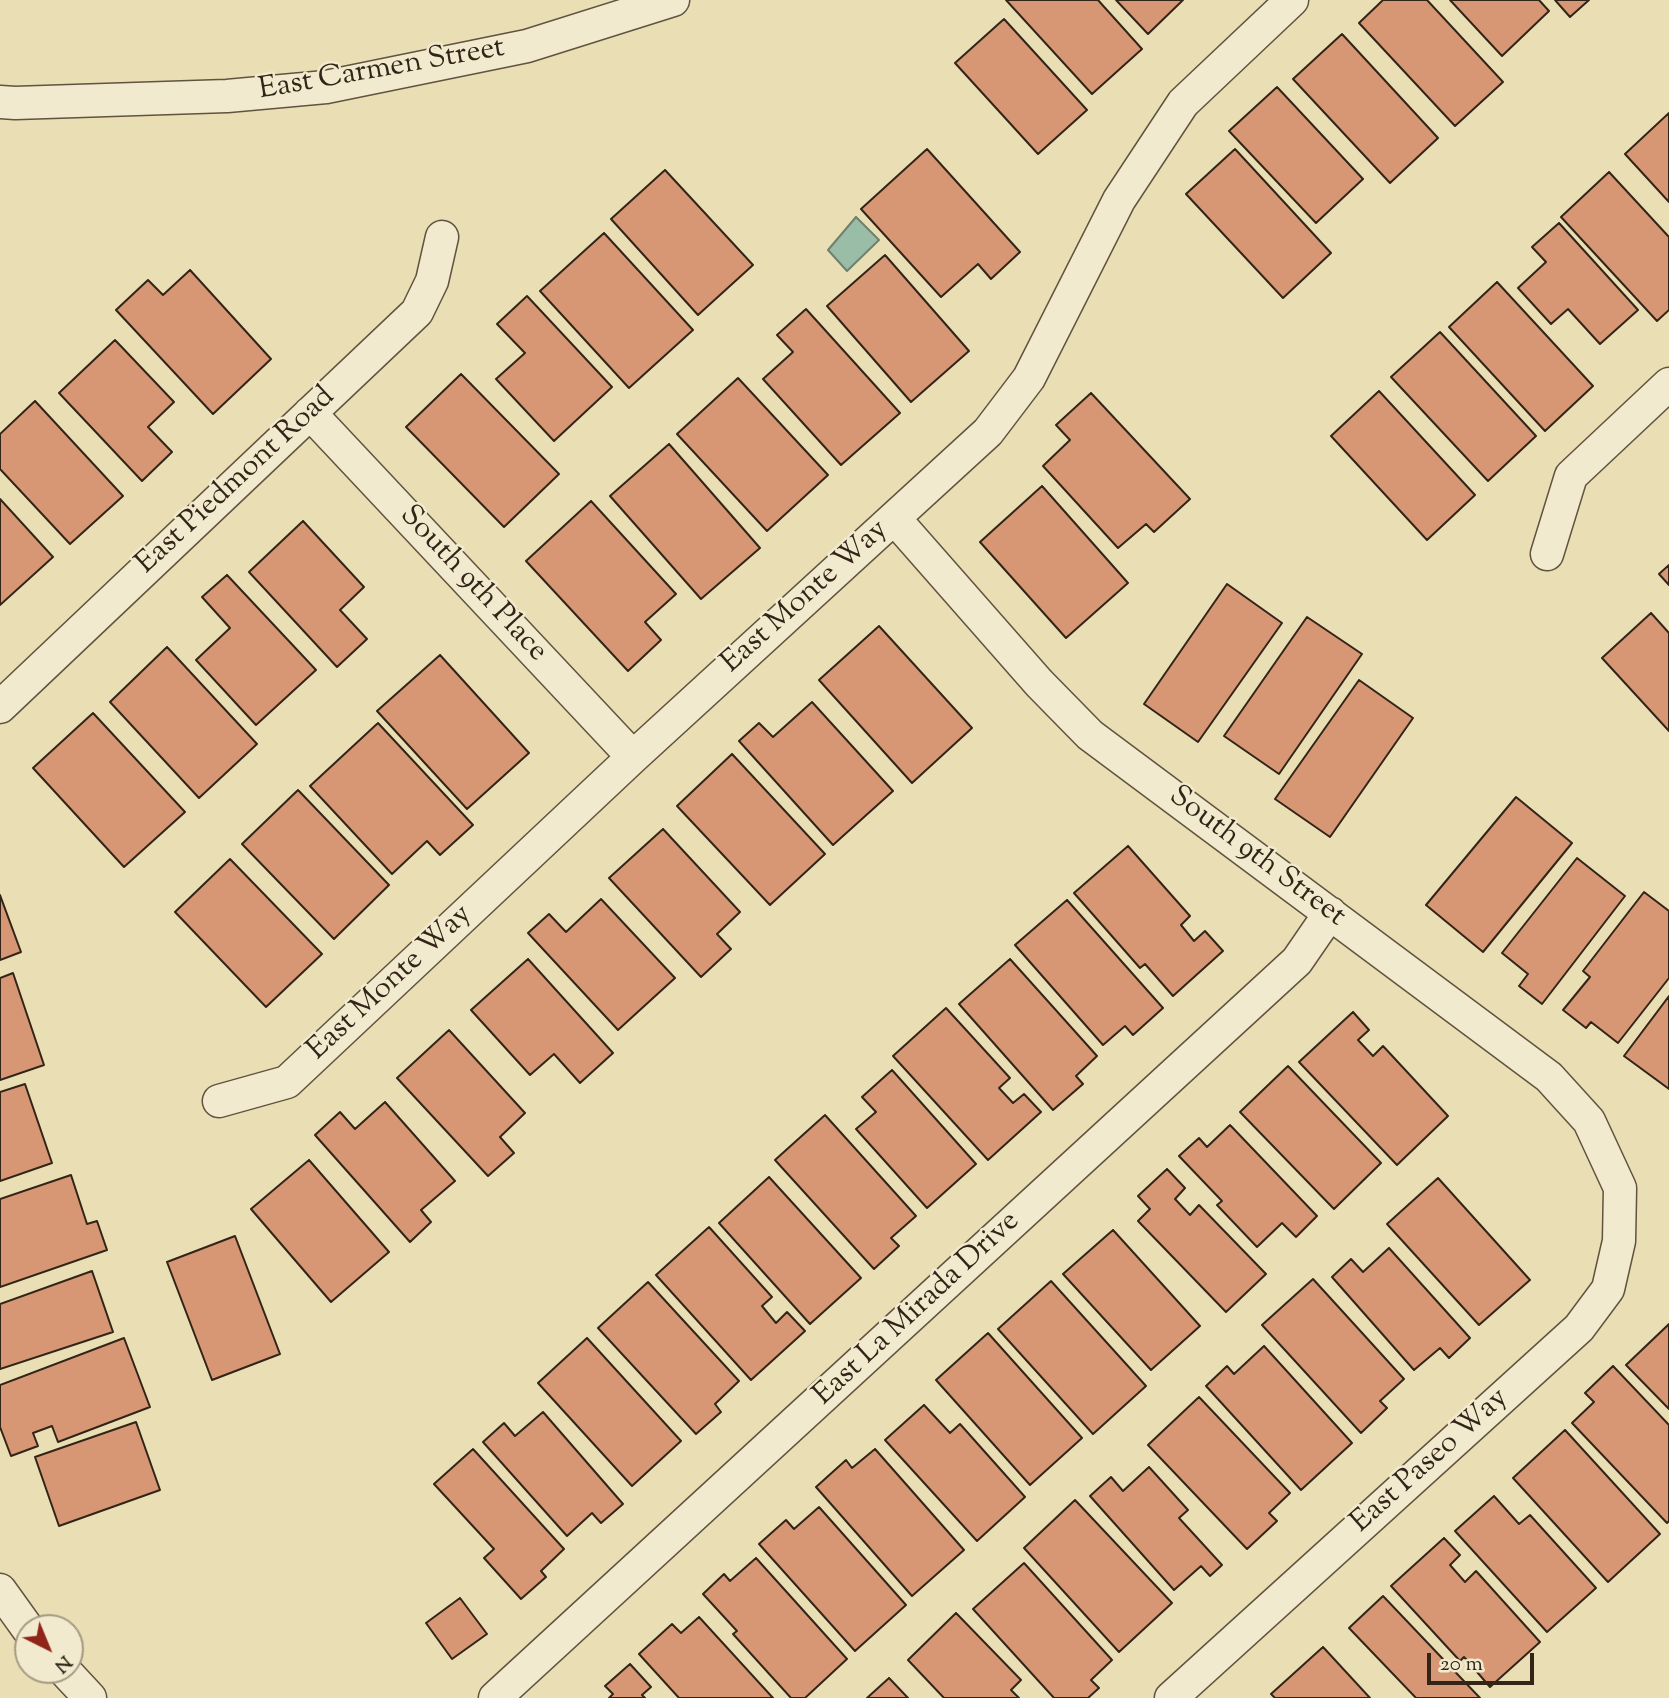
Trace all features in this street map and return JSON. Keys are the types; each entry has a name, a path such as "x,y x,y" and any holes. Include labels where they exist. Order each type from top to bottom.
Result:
{"street":[{"name":"East Carmen Street","path":"0,102 227,96 326,86 527,46 673,0"},
{"name":"East Monte Way","path":"219,1101 287,1082 633,757 988,432 1029,378 1119,200 1183,103 1292,0"},
{"name":"East Piedmont Road","path":"0,707 417,312 432,281 442,237"},
{"path":"1548,554 1571,476 1669,384"},
{"name":"South 9th Place","path":"310,413 633,757"},
{"name":"South 9th Street","path":"894,518 1039,684 1090,735 1549,1077 1589,1121 1620,1188"},
{"name":"East La Mirada Drive","path":"495,1698 1297,961 1330,913"},
{"name":"East Paseo Way","path":"1171,1698 1579,1328 1608,1289 1619,1241 1620,1188"},
{"path":"0,1590 17,1614"},
{"path":"77,1684 90,1698"}],"shaded area":[{"path":"856,217 879,240 847,271 828,250"}],"building":[{"path":"1006,0 1098,0 1142,49 1092,94"},
{"path":"1116,0 1183,0 1148,34"},
{"path":"1383,0 1427,0 1503,82 1455,126 1359,23"},
{"path":"1450,0 1539,0 1549,11 1502,56"},
{"path":"1555,0 1589,0 1570,17"},
{"path":"1004,19 1087,110 1038,154 955,63"},
{"path":"1342,34 1438,138 1390,183 1293,79"},
{"path":"1277,87 1363,179 1316,223 1229,131"},
{"path":"1669,113 1669,202 1625,154"},
{"path":"927,149 1020,252 991,279 978,264 941,297 861,209"},
{"path":"1235,149 1331,253 1283,298 1186,194"},
{"path":"665,170 753,265 698,315 611,219"},
{"path":"1609,172 1669,237 1669,310 1657,321 1561,217"},
{"path":"1559,223 1638,310 1600,344 1568,309 1551,324 1518,288 1546,262 1532,247"},
{"path":"604,233 693,330 629,388 540,291"},
{"path":"885,255 969,351 911,402 827,306"},
{"path":"190,270 271,359 213,414 116,310 148,280 163,295"},
{"path":"1497,282 1593,386 1545,431 1449,327"},
{"path":"527,296 612,387 554,441 496,379 525,353 497,324"},
{"path":"806,309 900,413 841,465 763,379 793,352 777,335"},
{"path":"1440,332 1536,436 1488,481 1391,377"},
{"path":"115,340 174,402 148,427 172,452 142,481 59,393"},
{"path":"461,374 559,474 504,527 406,427"},
{"path":"738,378 828,475 767,531 677,434"},
{"path":"1379,391 1475,495 1427,540 1331,436"},
{"path":"1091,393 1190,499 1154,532 1146,524 1118,548 1043,466 1070,440 1056,425"},
{"path":"35,401 123,496 70,544 0,469 0,434"},
{"path":"669,444 760,548 701,599 610,496"},
{"path":"1042,486 1128,583 1066,638 980,542"},
{"path":"0,499 53,557 0,605"},
{"path":"591,501 676,594 645,622 661,640 628,671 526,561"},
{"path":"303,521 364,587 340,610 367,639 337,667 249,572"},
{"path":"1669,565 1669,585 1659,574"},
{"path":"227,575 316,670 256,725 196,660 230,628 202,597"},
{"path":"1227,584 1282,623 1198,742 1144,704"},
{"path":"1651,613 1669,633 1669,731 1602,658"},
{"path":"1307,617 1362,654 1279,774 1224,736"},
{"path":"879,626 972,728 912,783 819,680"},
{"path":"167,647 257,744 199,798 110,702"},
{"path":"440,655 529,753 467,809 377,711"},
{"path":"1359,680 1413,718 1330,837 1275,799"},
{"path":"812,702 893,791 833,845 739,741 759,723 773,737"},
{"path":"93,713 185,812 124,867 33,768"},
{"path":"378,723 473,825 440,855 427,841 392,874 310,786"},
{"path":"732,754 825,854 770,905 677,806"},
{"path":"298,790 389,885 334,939 242,844"},
{"path":"1516,797 1572,843 1483,952 1426,905"},
{"path":"663,829 740,912 717,934 731,949 701,977 609,878"},
{"path":"1128,846 1190,916 1181,925 1194,941 1205,931 1223,951 1173,996 1145,964 1140,968 1074,893"},
{"path":"1577,858 1625,896 1542,1004 1519,986 1528,974 1502,953"},
{"path":"230,859 322,954 266,1007 175,912"},
{"path":"1644,892 1669,911 1669,978 1618,1043 1591,1022 1586,1028 1563,1010 1590,977 1583,971"},
{"path":"0,895 21,952 0,960"},
{"path":"601,899 675,978 618,1030 528,933 549,914 566,932"},
{"path":"1067,900 1163,1008 1133,1035 1125,1026 1103,1045 1015,945"},
{"path":"528,959 613,1053 580,1083 554,1054 530,1075 471,1010"},
{"path":"1010,959 1097,1056 1076,1076 1083,1084 1053,1110 959,1004"},
{"path":"13,973 44,1065 0,1080 0,978"},
{"path":"1669,996 1669,1089 1624,1056"},
{"path":"946,1008 1010,1078 999,1088 1013,1103 1024,1094 1041,1112 988,1160 893,1056"},
{"path":"1353,1012 1369,1030 1358,1040 1373,1056 1383,1046 1448,1116 1397,1165 1299,1062"},
{"path":"449,1030 525,1113 500,1137 514,1153 488,1176 397,1078"},
{"path":"1288,1066 1381,1163 1334,1209 1240,1112"},
{"path":"892,1070 976,1164 927,1208 856,1129 876,1112 862,1097"},
{"path":"25,1084 52,1163 0,1181 0,1092"},
{"path":"385,1102 455,1181 421,1210 431,1222 410,1242 315,1135 340,1112 355,1129"},
{"path":"825,1115 916,1216 891,1238 899,1246 874,1269 775,1160"},
{"path":"1230,1125 1317,1216 1296,1237 1282,1223 1257,1247 1217,1205 1222,1201 1179,1156 1199,1138 1207,1147"},
{"path":"309,1160 389,1252 331,1302 251,1209"},
{"path":"1167,1169 1185,1188 1175,1199 1190,1215 1199,1205 1266,1274 1226,1312 1138,1221 1150,1209 1138,1196"},
{"path":"71,1175 87,1224 97,1221 107,1250 0,1287 0,1199"},
{"path":"769,1177 861,1278 810,1324 719,1223"},
{"path":"1438,1178 1530,1280 1479,1325 1387,1224"},
{"path":"709,1227 772,1297 762,1306 776,1323 787,1312 805,1331 751,1380 656,1275"},
{"path":"1113,1230 1200,1326 1151,1370 1063,1274"},
{"path":"235,1236 280,1354 212,1380 167,1262"},
{"path":"1389,1248 1470,1338 1449,1358 1440,1348 1414,1370 1332,1277 1351,1259 1363,1272"},
{"path":"92,1271 113,1332 0,1369 0,1304"},
{"path":"1313,1279 1404,1379 1380,1401 1387,1408 1361,1433 1262,1325"},
{"path":"1051,1281 1146,1386 1093,1434 998,1329"},
{"path":"648,1282 739,1381 715,1404 721,1412 696,1434 598,1328"},
{"path":"1669,1324 1669,1409 1626,1365"},
{"path":"988,1333 1082,1438 1030,1485 936,1380"},
{"path":"124,1338 150,1407 58,1442 52,1426 33,1433 38,1446 11,1456 0,1427 0,1385"},
{"path":"587,1338 681,1441 632,1486 538,1383"},
{"path":"1264,1346 1352,1443 1301,1490 1206,1386 1227,1366 1234,1374"},
{"path":"1613,1366 1669,1425 1667,1523 1572,1423 1594,1402 1585,1393"},
{"path":"1199,1397 1290,1493 1269,1513 1277,1521 1247,1549 1148,1445"},
{"path":"924,1405 950,1433 960,1424 1025,1497 977,1541 885,1440"},
{"path":"543,1412 623,1504 601,1523 592,1513 567,1536 483,1442 504,1423 515,1436"},
{"path":"136,1422 160,1490 59,1526 35,1457"},
{"path":"1565,1430 1660,1534 1608,1582 1513,1478"},
{"path":"473,1449 564,1549 541,1571 546,1577 521,1599 484,1558 494,1549 434,1484"},
{"path":"875,1449 964,1550 912,1596 816,1487 846,1460 852,1468"},
{"path":"1149,1467 1188,1510 1179,1518 1222,1565 1210,1576 1201,1566 1174,1590 1090,1496 1111,1477 1123,1491"},
{"path":"1494,1496 1519,1524 1530,1515 1596,1588 1547,1632 1455,1531"},
{"path":"1075,1500 1172,1603 1119,1652 1024,1548"},
{"path":"819,1507 906,1605 855,1651 759,1544 786,1520 794,1529"},
{"path":"1444,1538 1460,1555 1450,1565 1465,1582 1476,1571 1540,1642 1490,1687 1464,1657 1460,1661 1391,1586"},
{"path":"756,1558 847,1659 805,1698 791,1698 733,1634 737,1631 703,1594 724,1574 730,1581"},
{"path":"1024,1563 1112,1660 1091,1680 1099,1688 1088,1698 1054,1698 973,1609"},
{"path":"1383,1596 1480,1698 1416,1698 1349,1628"},
{"path":"460,1598 487,1634 452,1659 426,1623"},
{"path":"956,1613 1021,1680 1011,1690 1019,1698 944,1698 908,1660"},
{"path":"699,1617 773,1698 679,1698 639,1654 672,1624 681,1633"},
{"path":"1323,1647 1370,1698 1275,1698 1271,1694"},
{"path":"630,1664 651,1687 642,1695 645,1698 609,1698 613,1694 605,1686"},
{"path":"889,1678 908,1698 867,1698"}]}
